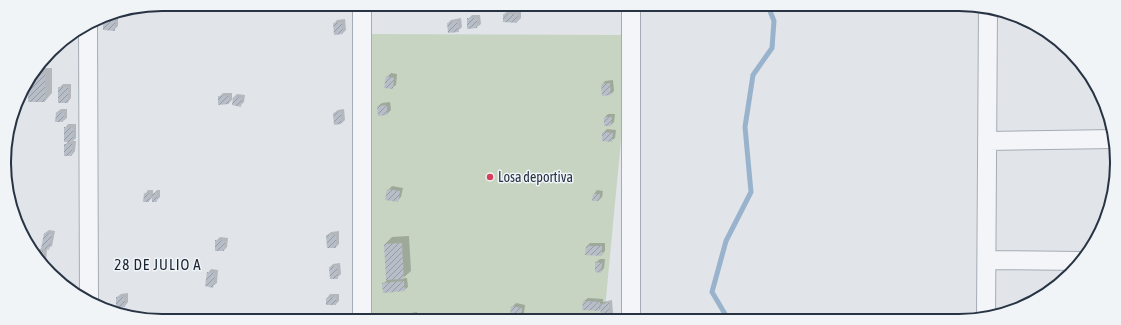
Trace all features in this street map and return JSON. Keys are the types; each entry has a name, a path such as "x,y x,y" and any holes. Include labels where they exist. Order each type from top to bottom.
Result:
{"street":[{"path":"362,11 362,314"},
{"path":"631,11 631,314"},
{"path":"986,311 988,14"},
{"path":"88,30 89,295"},
{"path":"987,141 1108,139"},
{"path":"987,260 1073,261"}],"green space":[{"name":"Losa deportiva","path":"362,34 631,35 604,314 362,314"}],"building":[{"path":"503,14 518,14 517,23 503,22"},
{"path":"467,18 477,18 477,28 467,29"},
{"path":"115,19 115,31 103,30 103,24"},
{"path":"457,21 459,32 448,33 447,23"},
{"path":"342,22 343,34 334,35 333,23"},
{"path":"45,74 45,102 28,102 28,93 39,75"},
{"path":"386,76 394,78 393,89 384,88"},
{"path":"610,83 611,95 602,96 601,84"},
{"path":"58,87 68,87 68,103 58,103"},
{"path":"218,96 229,96 229,104 218,105"},
{"path":"233,97 242,98 241,107 232,105"},
{"path":"387,105 387,115 378,116 377,106"},
{"path":"56,112 64,113 63,122 55,122"},
{"path":"341,112 341,124 334,125 333,113"},
{"path":"604,117 612,117 611,126 604,126"},
{"path":"64,127 73,128 73,142 64,142"},
{"path":"602,132 613,133 612,142 602,141"},
{"path":"64,144 72,144 72,156 64,156"},
{"path":"387,189 400,191 398,202 385,200"},
{"path":"144,193 150,194 149,202 143,202"},
{"path":"152,193 157,193 157,202 152,202"},
{"path":"593,194 600,194 599,201 592,201"},
{"path":"44,233 52,234 49,250 41,249"},
{"path":"326,235 336,235 336,248 327,248"},
{"path":"215,240 225,241 224,251 215,251"},
{"path":"402,243 404,279 386,280 384,244"},
{"path":"586,246 602,246 602,256 585,255"},
{"path":"40,251 44,251 44,257"},
{"path":"595,262 602,263 601,273 595,272"},
{"path":"337,266 338,279 330,279 329,267"},
{"path":"207,272 215,273 213,288 205,286"},
{"path":"404,281 405,291 383,293 382,283"},
{"path":"116,297 125,297 125,307 116,307"},
{"path":"336,297 336,305 326,305 326,298"},
{"path":"583,301 600,302 599,311 582,310"},
{"path":"609,303 610,314 601,314 600,304"},
{"path":"511,306 522,308 521,314 510,314"}],"waterway":[{"path":"725,314 712,292 726,241 751,192 745,127 753,75 772,48 774,21 770,11"}],"place":[{"name":"Losa deportiva","path":"490,177"}],"district":[{"name":"28 DE JULIO A","path":"158,265"}]}
